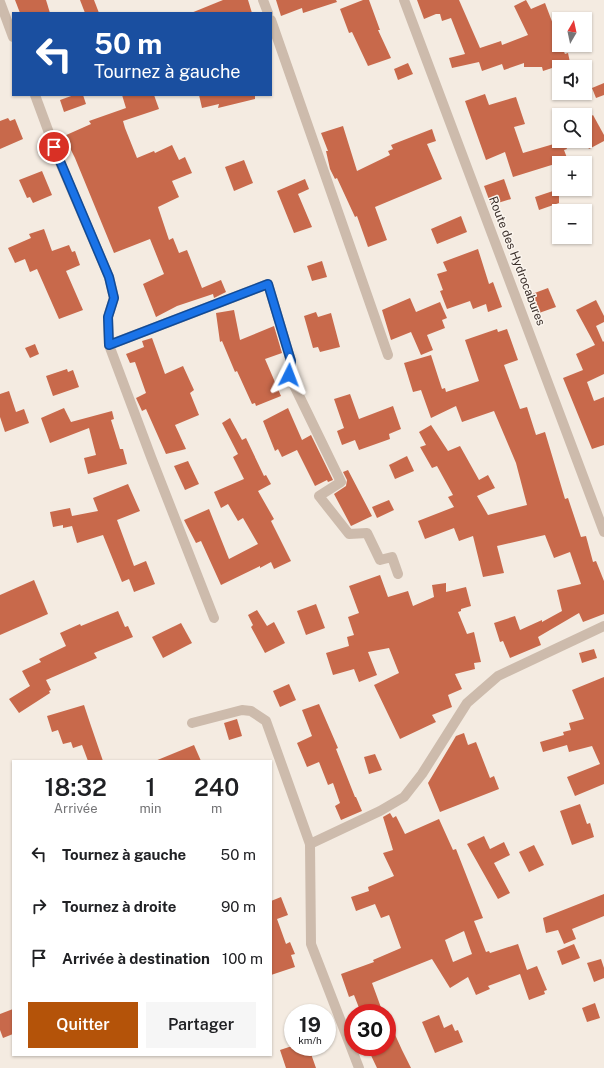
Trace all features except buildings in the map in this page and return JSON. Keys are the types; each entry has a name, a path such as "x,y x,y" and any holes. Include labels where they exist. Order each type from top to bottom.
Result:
{"street":[{"path":"263,0 268,12"},
{"name":"Route des Hydrocabures","path":"404,0 604,532"},
{"path":"0,2 12,34"},
{"path":"272,23 388,355"},
{"path":"35,96 59,160 109,277 114,298 108,317 109,345 214,618"},
{"path":"109,345 268,284 291,361 289,375 341,482 319,496 349,534 367,533 380,560 392,557 398,574"},
{"path":"310,844 404,798 422,774 467,703 498,676 604,626"},
{"path":"192,723 242,710 251,711 266,721 310,844 311,944 359,1068"}],"route":[{"path":"54,147 109,277 114,298 108,317 109,345 268,284 291,361 289,375"}]}
